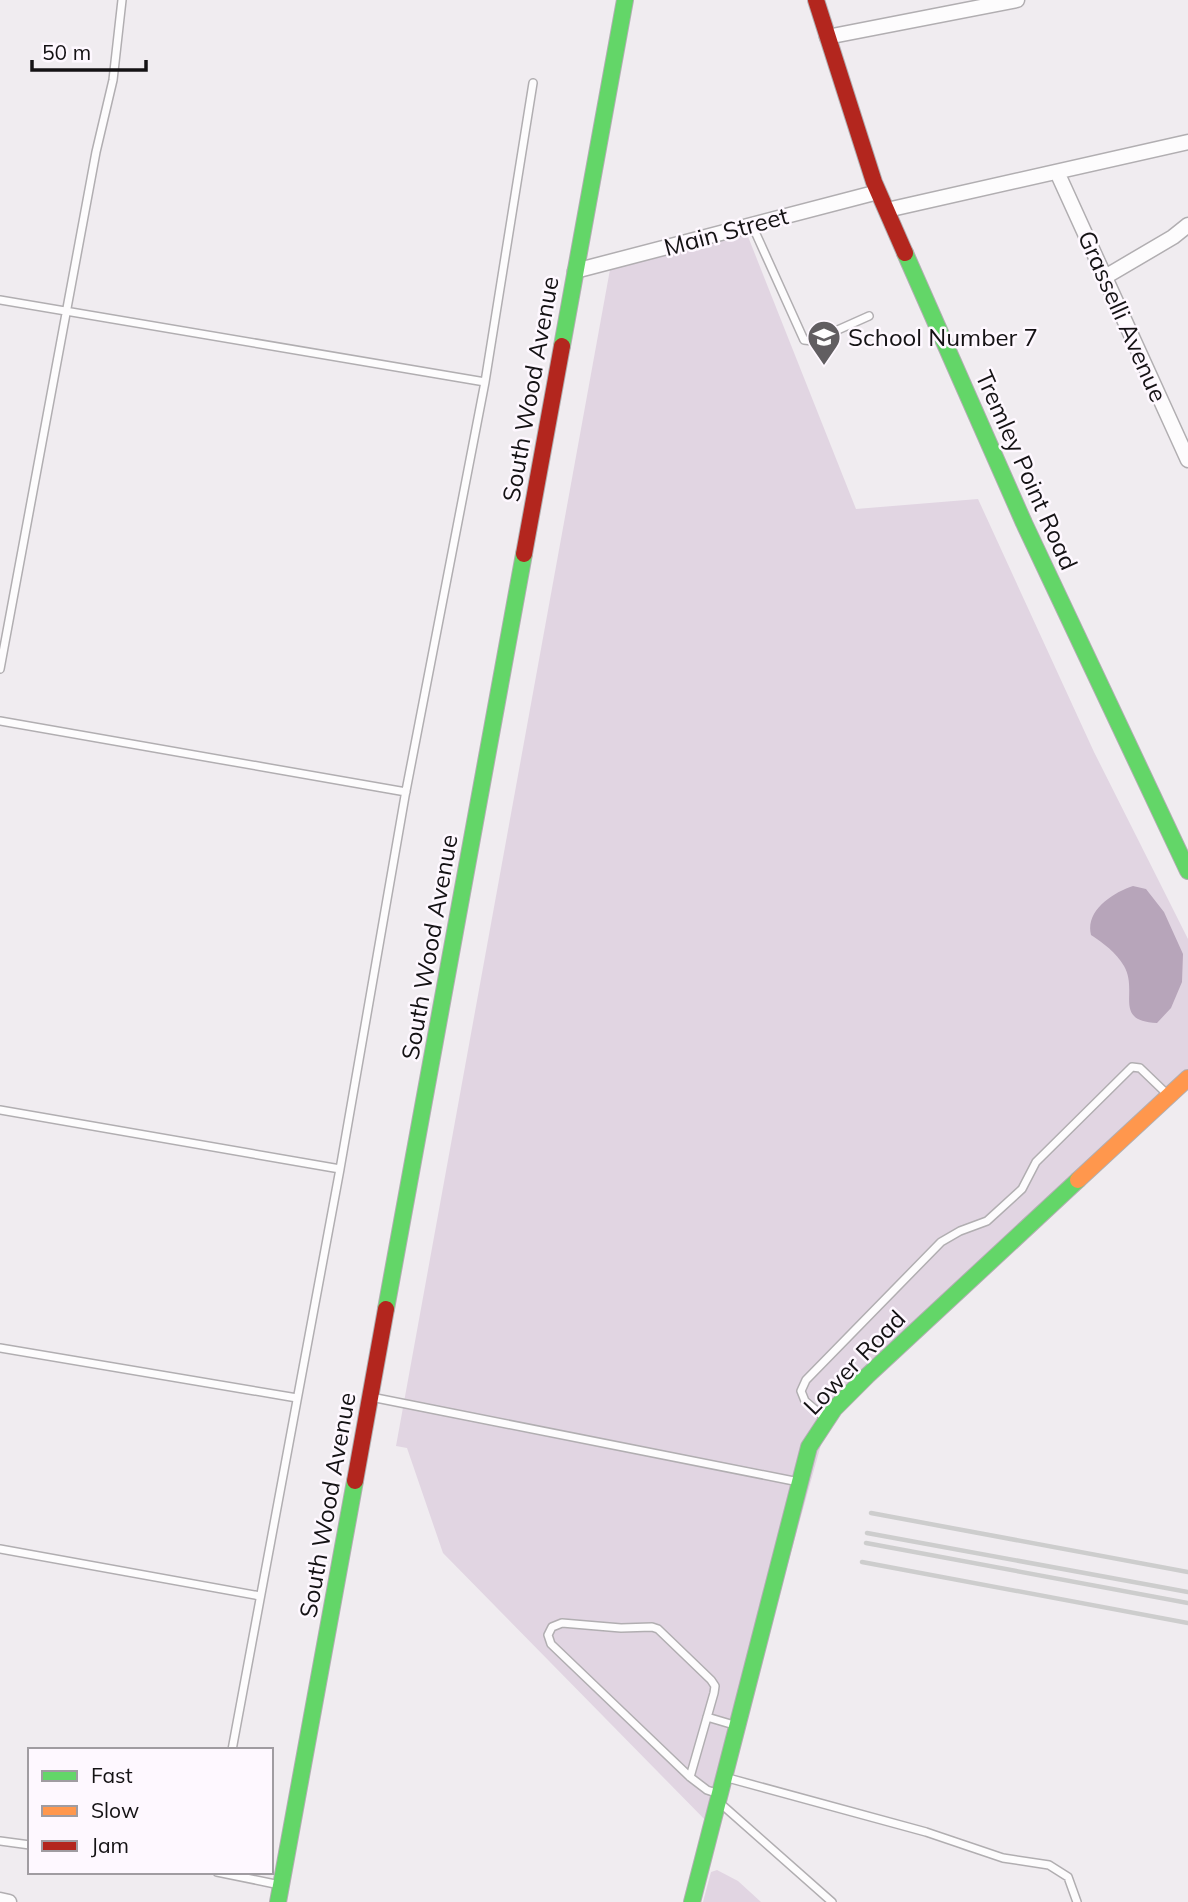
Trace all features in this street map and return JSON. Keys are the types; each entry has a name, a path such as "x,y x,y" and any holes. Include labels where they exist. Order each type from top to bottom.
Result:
{"street":[{"name":"South Wood Avenue","path":"278,1902 625,0"},
{"name":"Tremley Point Road","path":"816,0 878,192 1024,523 1183,844 1188,871"},
{"path":"827,37 1017,0"},
{"path":"887,210 1187,143"},
{"name":"Grasselli Avenue","path":"1057,172 1182,431 1188,460"},
{"name":"Main Street","path":"575,271 878,192"},
{"path":"1105,276 1173,237 1188,225"},
{"name":"Lower Road","path":"692,1902 809,1447 827,1419 867,1376 1188,1078"},
{"path":"0,1900 9,1902"}],"lane":[{"path":"0,669 96,152 113,80 122,0"},
{"path":"232,1748 340,1169 405,792 485,382 533,83"},
{"path":"752,225 804,340 813,341 869,316"},
{"path":"0,300 485,382"},
{"path":"0,722 405,792"},
{"path":"827,1419 805,1401 801,1391 806,1380 941,1242 960,1230 987,1221 1022,1189 1036,1161 1132,1067 1140,1068 1169,1096"},
{"path":"0,1110 340,1169"},
{"path":"0,1348 297,1398"},
{"path":"370,1397 800,1482"},
{"path":"0,1549 260,1596"},
{"path":"690,1777 715,1693 713,1683 658,1629 562,1623 552,1628 548,1639 551,1644 690,1777 719,1797 832,1902"},
{"path":"707,1717 737,1726"},
{"path":"724,1777 926,1832 1003,1858 1049,1866 1068,1877 1077,1902"},
{"path":"0,1840 28,1844"},
{"path":"227,1874 281,1885"}],"shaded area":[{"path":"745,229 856,509 978,499 1094,752 1188,939 1188,1074 829,1416 714,1829 443,1553 407,1448 396,1446 611,264"},
{"path":"1133,886 1146,889 1164,912 1183,954 1182,982 1171,1008 1157,1023 1135,1017 1129,1004 1128,976 1124,966 1113,952 1091,935 1092,918 1102,904"},
{"path":"717,1870 738,1881 761,1902 703,1902 711,1872"}],"railway":[{"path":"871,1513 1188,1572"},
{"path":"867,1533 1188,1592"},
{"path":"866,1543 1188,1603"},
{"path":"862,1562 1188,1623"}],"traffic: fast":[{"path":"562,346 625,0"},
{"path":"905,253 1024,523 1188,871"},
{"path":"386,1309 524,554"},
{"path":"692,1902 809,1447 834,1409 867,1376 1078,1180"},
{"path":"278,1902 355,1481"}],"traffic: slow":[{"path":"1078,1180 1188,1078"}],"traffic: jam":[{"path":"816,0 874,182 905,253"},
{"path":"524,554 562,346"},
{"path":"355,1481 386,1309"}],"place":[{"name":"School Number 7","path":"824,367"}]}
